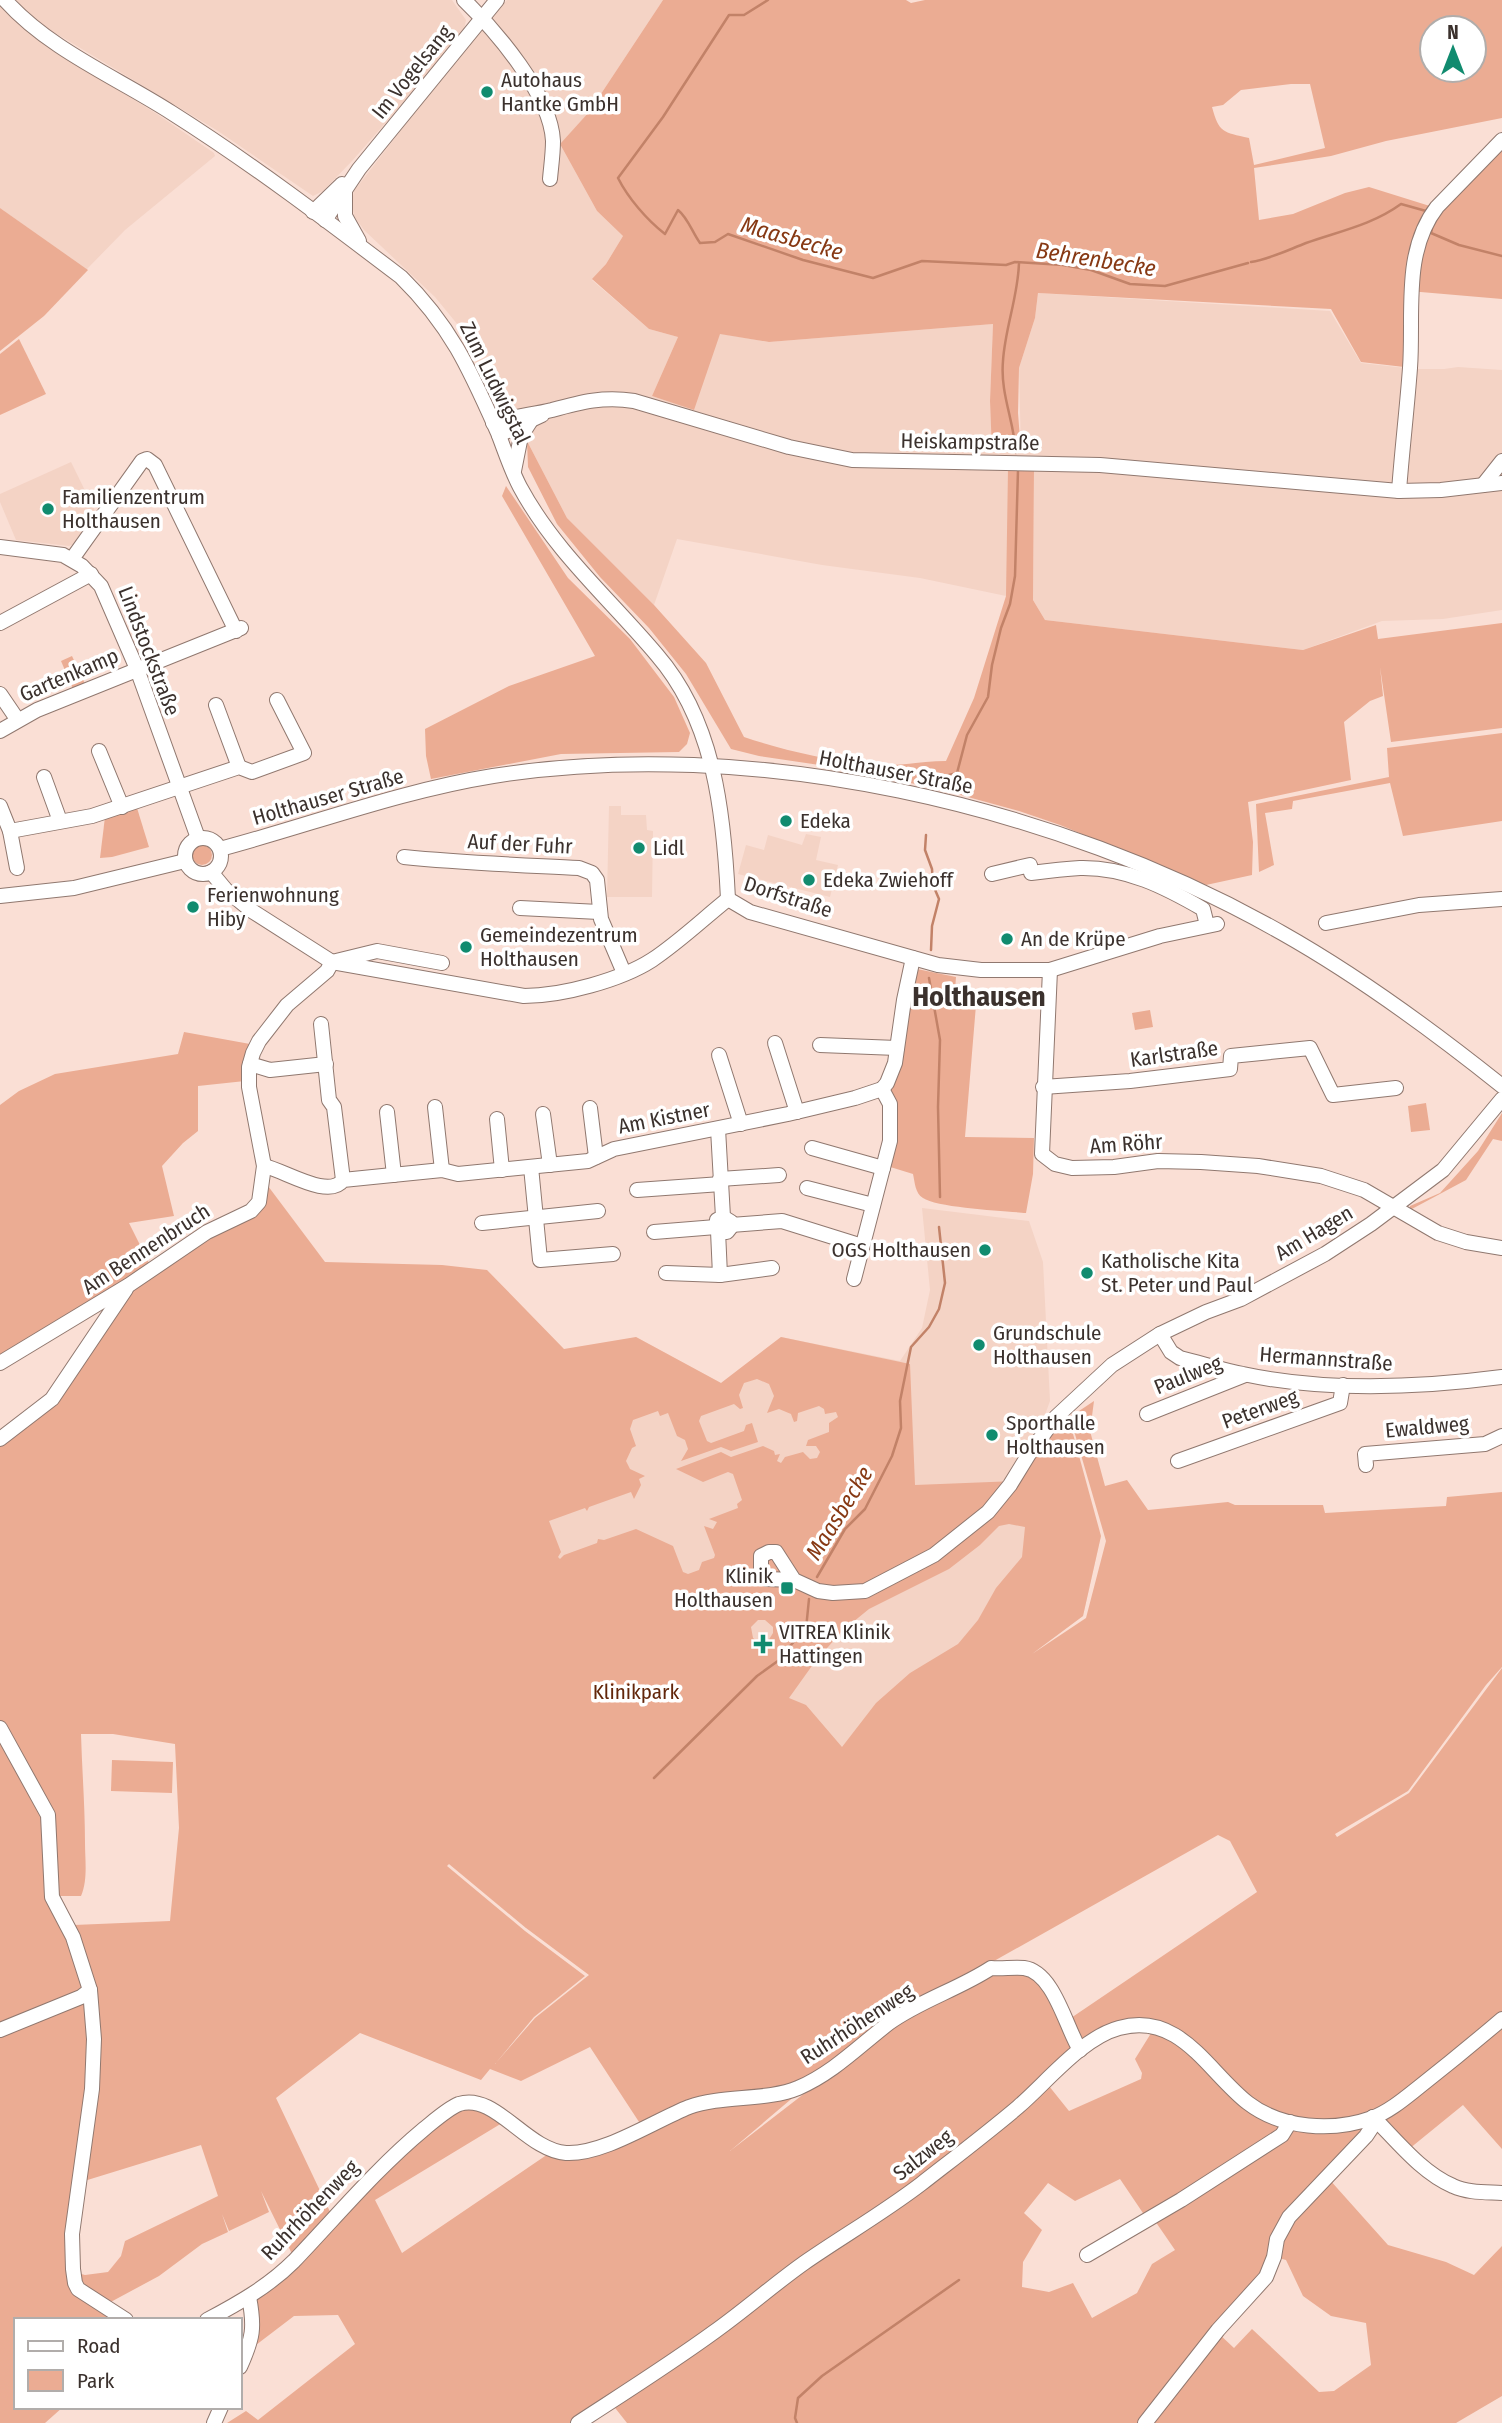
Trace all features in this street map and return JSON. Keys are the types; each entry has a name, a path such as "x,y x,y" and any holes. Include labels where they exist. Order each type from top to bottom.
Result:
{"street":[{"name":"Zum Ludwigstal","path":"5,0 17,14 50,39 228,149 364,248 401,277 441,321 457,345 520,486 550,534 583,575 659,656 688,702 703,736 721,806 729,900"},
{"path":"464,0 526,75 545,110 553,140 550,179"},
{"name":"Im Vogelsang","path":"319,216 402,119 497,0"},
{"path":"1398,491 1410,367 1412,275 1416,250 1429,217 1502,140"},
{"name":"Im Vogelsang","path":"319,216 346,189 359,169"},
{"path":"346,189 345,216 364,248"},
{"name":"Heiskampstraße","path":"496,429 519,415 589,400 616,398 789,447 852,460 1100,465 1398,491 1502,483"},
{"name":"Heiskampstraße","path":"496,429 531,421 551,410"},
{"path":"514,473 521,436 531,421"},
{"name":"Gartenkamp","path":"0,731 18,719 238,629 155,465 147,459 142,461 72,559"},
{"path":"1483,485 1502,461"},
{"name":"Lindstockstraße","path":"0,547 62,555 72,559 101,586 136,669 198,838"},
{"path":"0,623 91,575"},
{"name":"Gartenkamp","path":"0,694 18,719"},
{"path":"10,831 92,816 239,767 251,772 304,753 277,700"},
{"path":"216,705 239,767"},
{"path":"99,751 122,807"},
{"name":"Holthauser Straße","path":"220,849 441,786 496,776 586,766 710,766 837,779 945,800 1037,827 1129,860 1246,914 1344,970 1436,1034 1502,1086"},
{"path":"44,777 60,821"},
{"path":"0,806 10,831 17,868"},
{"path":"198,838 213,841 220,849 220,863 211,872 195,873 186,861 187,847 198,838"},
{"name":"Auf der Fuhr","path":"404,858 579,868 592,873 597,880 603,928 624,973"},
{"path":"0,896 87,886 186,861"},
{"name":"Dorfstraße","path":"211,872 226,890 252,911 332,962 524,996 556,995 574,991 652,960 729,900 750,912 938,965 981,970 1050,970 1160,936 1212,925 1203,909 1169,890 1130,874 1081,868 1031,873 1030,865 992,874"},
{"path":"1326,923 1419,905 1502,899"},
{"path":"520,908 599,912"},
{"path":"332,962 377,951 442,963"},
{"path":"854,1279 890,1141 890,1104 882,1088 887,1083 895,1063 913,958"},
{"name":"Am Bennenbruch","path":"0,1363 129,1285 207,1231 251,1211 259,1202 264,1166 249,1087 250,1064 259,1041 274,1021 287,1005 327,971 332,962"},
{"name":"Am Röhr","path":"1050,970 1042,1154 1055,1164 1072,1168 1114,1167 1158,1161 1258,1166 1321,1176 1364,1190 1392,1207"},
{"path":"321,1024 329,1100 334,1107 343,1180"},
{"path":"775,1043 797,1112"},
{"path":"820,1045 897,1048"},
{"name":"Karlstraße","path":"1043,1087 1130,1081 1230,1069 1231,1056 1310,1048 1333,1095 1396,1088"},
{"name":"Am Kistner","path":"719,1055 741,1124"},
{"path":"250,1064 270,1070 326,1064"},
{"name":"Am Kistner","path":"264,1166 300,1180 336,1187 343,1180 442,1170 458,1174 587,1161 614,1149 797,1112 855,1098 882,1088"},
{"name":"Am Hagen","path":"794,1580 818,1591 833,1594 866,1591 934,1555 988,1512 1010,1485 1056,1417 1112,1365 1160,1334 1241,1299 1325,1254 1371,1224 1443,1170 1502,1099"},
{"path":"435,1107 442,1170"},
{"name":"Am Kistner","path":"590,1108 596,1157"},
{"path":"387,1112 394,1175"},
{"path":"543,1114 550,1165"},
{"path":"497,1119 502,1170"},
{"path":"718,1129 722,1225 720,1275"},
{"path":"811,1148 883,1168"},
{"path":"531,1167 540,1260 613,1254"},
{"path":"636,1190 779,1175"},
{"path":"807,1188 873,1206"},
{"path":"1392,1207 1438,1233 1466,1242 1502,1248"},
{"path":"482,1223 598,1211"},
{"path":"654,1231 782,1221 862,1246"},
{"path":"666,1272 720,1275 772,1268"},
{"path":"0,1439 52,1399 129,1285"},
{"name":"Hermannstraße","path":"1160,1334 1171,1352 1180,1358 1245,1374 1343,1385 1410,1385 1502,1377"},
{"name":"Paulweg","path":"1147,1414 1245,1374"},
{"name":"Peterweg","path":"1178,1461 1340,1403 1343,1385"},
{"name":"Ewaldweg","path":"1366,1465 1365,1454 1485,1444 1502,1436"},
{"path":"0,1728 48,1815 52,1897 74,1937 90,1990 94,2039 92,2089 74,2218 73,2269 76,2287 124,2318"},
{"name":"Ruhrhöhenweg","path":"211,2318 263,2288 293,2262 392,2155 459,2104 491,2108 531,2140 553,2151 566,2153 595,2149 691,2107 797,2088 852,2055 889,2023 991,1968 1026,1968 1037,1973 1058,2001 1072,2037 1080,2049"},
{"path":"0,2030 81,1997 90,1990"},
{"name":"Salzweg","path":"578,2423 715,2332 803,2264 917,2187 1017,2107 1080,2049 1121,2027 1145,2026 1174,2034 1198,2053 1248,2103 1262,2112 1290,2122 1334,2126 1374,2117 1398,2104 1502,2019"},
{"path":"1374,2117 1416,2161 1451,2186 1502,2193"},
{"name":"Salzweg","path":"1145,2423 1217,2330 1266,2277 1284,2223 1366,2136 1374,2117"},
{"path":"1087,2255 1282,2136 1290,2122"},
{"path":"242,2363 249,2348 254,2323 249,2297"}],"shaded area":[{"path":"15,0 452,0 466,20 463,35 352,161 323,191 313,196 218,131 32,19"},
{"path":"507,0 663,0 589,112 560,144 597,211 623,236 606,264 592,280 649,329 678,337 652,396 694,408 717,333 769,342 993,324 990,401 992,451 1021,452 1019,368 1035,318 1038,293 1330,311 1361,363 1415,369 1458,367 1502,370 1502,610 1443,619 1382,621 1303,650 1045,620 1033,600 1034,469 1006,596 920,578 822,565 677,539 654,605 567,518 527,441 509,434 458,325 435,297 364,230 354,216 354,191 435,86"},
{"path":"0,6 53,50 157,114 215,156 125,230 86,270 0,208"},
{"name":"Familienzentrum Holthausen","path":"71,462 97,515 74,544 69,546 16,540 0,502 0,494"},
{"path":"609,806 621,806 621,815 646,815 647,830 653,831 652,897 607,897"},
{"path":"806,834 821,837 816,860 838,865 830,897 738,874 746,845 764,850 768,835 802,845"},
{"name":"Klinikpark","path":"922,1208 1029,1221 1043,1262 1050,1401 1042,1423 1008,1481 1101,1536 1083,1616 932,1725 526,1928 449,1864 410,1527 636,1337 721,1383 781,1337 900,1361 922,1328 930,1290"}],"green space":[{"path":"663,0 906,0 911,3 925,0 1502,0 1502,118 1386,141 1331,156 1254,168 1259,220 1293,214 1345,193 1369,187 1433,207 1502,144 1502,299 1409,291 1404,367 1361,362 1331,309 1038,293 1035,318 1019,368 1021,452 992,452 990,401 993,324 769,342 720,334 694,410 652,396 678,337 649,329 592,279 606,264 623,236 597,211 560,144 589,112","holes":["1310,84 1325,148 1254,165 1249,138 1223,130 1212,107 1223,105 1241,90"]},
{"path":"0,208 88,270 44,316 0,351"},
{"path":"19,339 46,394 0,415 0,354"},
{"path":"527,441 567,518 654,605 706,663 744,737 817,757 856,763 892,765 946,761 974,698 1006,596 1008,469 1034,469 1033,600 1045,620 1303,650 1376,625 1378,639 1502,623 1502,728 1391,742 1380,667 1383,696 1370,701 1344,722 1351,780 1248,802 1253,842 1252,875 1206,885 1019,811 853,770 759,756 731,749 686,674 557,524 528,467"},
{"path":"506,486 568,578 630,639 674,697 690,733 687,744 679,752 561,754 431,779 426,756 425,729 509,686 595,656 502,496"},
{"path":"72,656 85,684 73,689 61,661"},
{"path":"1502,733 1502,821 1403,836 1390,783 1293,801 1292,809 1265,813 1274,865 1259,872 1256,804 1389,777 1387,748"},
{"path":"137,808 149,847 100,858 105,817"},
{"path":"198,845 206,845 212,855 206,865 198,865 192,859 192,851"},
{"path":"917,969 956,977 955,990 977,993 965,1137 1034,1138 1033,1174 1026,1213 956,1207 931,1201 918,1193 913,1174 887,1166 889,1088"},
{"path":"1150,1010 1153,1027 1135,1030 1132,1013"},
{"path":"184,1032 250,1044 245,1081 198,1086 198,1131 162,1166 174,1216 129,1223 151,1267 0,1360 0,1105 19,1091 55,1074 178,1054"},
{"path":"1426,1103 1430,1130 1411,1132 1408,1106"},
{"path":"1502,1113 1502,1141 1493,1139 1466,1180 1410,1210 1410,1206 1440,1193 1478,1151"},
{"path":"268,1186 325,1262 442,1265 487,1270 564,1349 636,1337 721,1383 781,1337 910,1364 915,1485 1016,1481 1047,1429 1067,1412 1101,1536 1083,1616 1032,1654 1086,1618 1106,1541 1070,1417 1094,1401 1090,1431 1105,1486 1127,1480 1148,1510 1228,1502 1235,1505 1323,1505 1325,1513 1446,1506 1447,1497 1502,1492 1502,1667 1408,1791 1335,1834 1337,1837 1409,1793 1502,1668 1502,2016 1388,2110 1352,2121 1327,2122 1289,2118 1284,2124 1282,2134 1147,2219 1120,2179 1075,2201 1048,2183 1024,2213 1042,2230 1023,2262 1022,2287 1049,2292 1073,2283 1092,2318 1137,2293 1152,2264 1175,2250 1153,2218 1298,2126 1322,2129 1369,2123 1351,2150 1283,2222 1275,2237 1272,2257 1264,2276 1215,2329 1169,2391 1172,2392 1218,2333 1234,2348 1252,2329 1319,2392 1334,2391 1371,2365 1366,2323 1331,2316 1303,2296 1286,2260 1275,2257 1288,2222 1329,2179 1388,2245 1446,2262 1474,2275 1502,2246 1502,2396 1456,2423 627,2423 612,2404 953,2162 1049,2086 1069,2111 1141,2079 1142,2073 1135,2059 1153,2030 1181,2044 1220,2079 1230,2078 1197,2044 1162,2025 1123,2024 1102,2031 1079,2044 1068,2020 1257,1892 1230,1841 1218,1835 898,2015 822,2073 730,2151 902,2018 986,1972 1025,1971 1036,1977 1045,1985 1058,2008 1075,2050 1016,2105 980,2133 881,2206 572,2423 227,2423 246,2411 258,2420 355,2344 338,2315 294,2316 252,2348 251,2297 295,2264 393,2157 468,2096 507,2120 375,2200 402,2253 551,2152 580,2154 623,2139 641,2125 590,2047 521,2081 490,2069 481,2080 360,2033 276,2098 332,2216 294,2258 261,2191 269,2212 229,2231 222,2214 228,2232 202,2244 159,2276 107,2304 78,2287 74,2272 85,2275 108,2272 121,2256 125,2241 218,2196 201,2145 81,2182 95,2089 95,2039 93,1989 74,1925 170,1921 179,1828 175,1744 113,1734 81,1734 85,1883 81,1896 56,1896 52,1875 52,1821 0,1726 0,1435 63,1392 130,1290 209,1234 254,1212","holes":["757,1379 769,1384 774,1396 767,1413 779,1409 791,1414 794,1422 797,1421 798,1413 819,1406 824,1409 825,1414 836,1412 838,1417 829,1423 829,1432 808,1440 806,1446 816,1446 820,1452 817,1458 810,1459 803,1452 785,1457 781,1463 777,1461 780,1454 775,1455 774,1451 763,1446 731,1457 721,1452 676,1469 703,1482 728,1472 733,1474 742,1500 737,1504 738,1508 709,1519 717,1522 713,1529 704,1526 714,1558 702,1562 699,1570 688,1574 683,1572 673,1546 636,1529 604,1540 598,1539 597,1543 560,1559 558,1557 561,1552 549,1521 585,1508 587,1511 589,1507 631,1492 634,1499 641,1485 639,1479 645,1476 630,1469 626,1461 632,1448 636,1446 630,1429 633,1420 658,1411 660,1416 668,1413 677,1436 685,1440 688,1449 681,1461 721,1447 731,1451 758,1442 752,1423 746,1425 744,1431 711,1443 707,1441 699,1421 701,1416 734,1404 740,1409 743,1408 739,1395 744,1383","1009,1524 1025,1527 1022,1557 996,1588 978,1620 958,1644 910,1673 876,1703 842,1747 806,1705 789,1698 814,1663 842,1631 869,1609 949,1569 999,1526","758,1620 765,1620 773,1627 773,1633 768,1641 758,1642 753,1638 751,1627","449,1864 526,1928 589,1975 535,2018 495,2064 534,2017 585,1976 525,1931 447,1866"]},
{"path":"0,1739 43,1809 48,1890 87,1985 91,2038 70,2273 121,2318 14,2318 14,2409 61,2409 45,2423 0,2423"},
{"path":"112,1760 173,1762 172,1793 111,1791"},
{"path":"1502,2025 1502,2149 1463,2105 1409,2149 1383,2120"}],"waterway":[{"name":"Maasbecke","path":"768,0 744,15 729,15 663,117 618,178 638,208 665,234 678,210 700,243 715,242 728,234 803,260 873,278 922,261 1006,265 1015,262 1063,265 1091,270 1130,284 1165,286 1248,263"},
{"name":"Behrenbecke","path":"1251,262 1272,257 1367,222 1401,204 1426,211"},
{"name":"Behrenbecke","path":"1432,228 1431,233 1459,245 1502,256"},
{"name":"Maasbecke","path":"1016,453 1003,373 1004,349 1019,263"},
{"name":"Maasbecke","path":"935,786 937,778 957,773 967,735 988,697 992,665 1010,604 1015,576 1018,470"},
{"name":"Maasbecke","path":"926,835 925,850 939,899 932,926 931,950"},
{"name":"Maasbecke","path":"929,978 940,1040 940,1197"},
{"name":"Maasbecke","path":"817,1577 845,1529 865,1509 892,1456 901,1428 900,1401 911,1347 929,1327 939,1309 945,1283 939,1227"},
{"name":"Maasbecke","path":"789,1647 806,1629 809,1599"},
{"name":"Maasbecke","path":"654,1778 757,1676 782,1658"},
{"path":"797,2423 795,2418 798,2398 822,2376 959,2280"}],"place":[{"name":"Autohaus Hantke GmbH","path":"487,92"},
{"name":"Familienzentrum Holthausen","path":"48,509"},
{"name":"Edeka","path":"786,821"},
{"name":"Lidl","path":"639,848"},
{"name":"Edeka Zwiehoff","path":"809,880"},
{"name":"Ferienwohnung Hiby","path":"193,907"},
{"name":"An de Krüpe","path":"1007,939"},
{"name":"Gemeindezentrum Holthausen","path":"466,947"},
{"name":"OGS Holthausen","path":"985,1250"},
{"name":"Katholische Kita St. Peter und Paul","path":"1087,1273"},
{"name":"Grundschule Holthausen","path":"979,1345"},
{"name":"Sporthalle Holthausen","path":"992,1435"},
{"name":"Klinik Holthausen","path":"787,1588"},
{"name":"VITREA Klinik Hattingen","path":"763,1644"}],"district":[{"name":"Holthausen","path":"979,996"}]}
